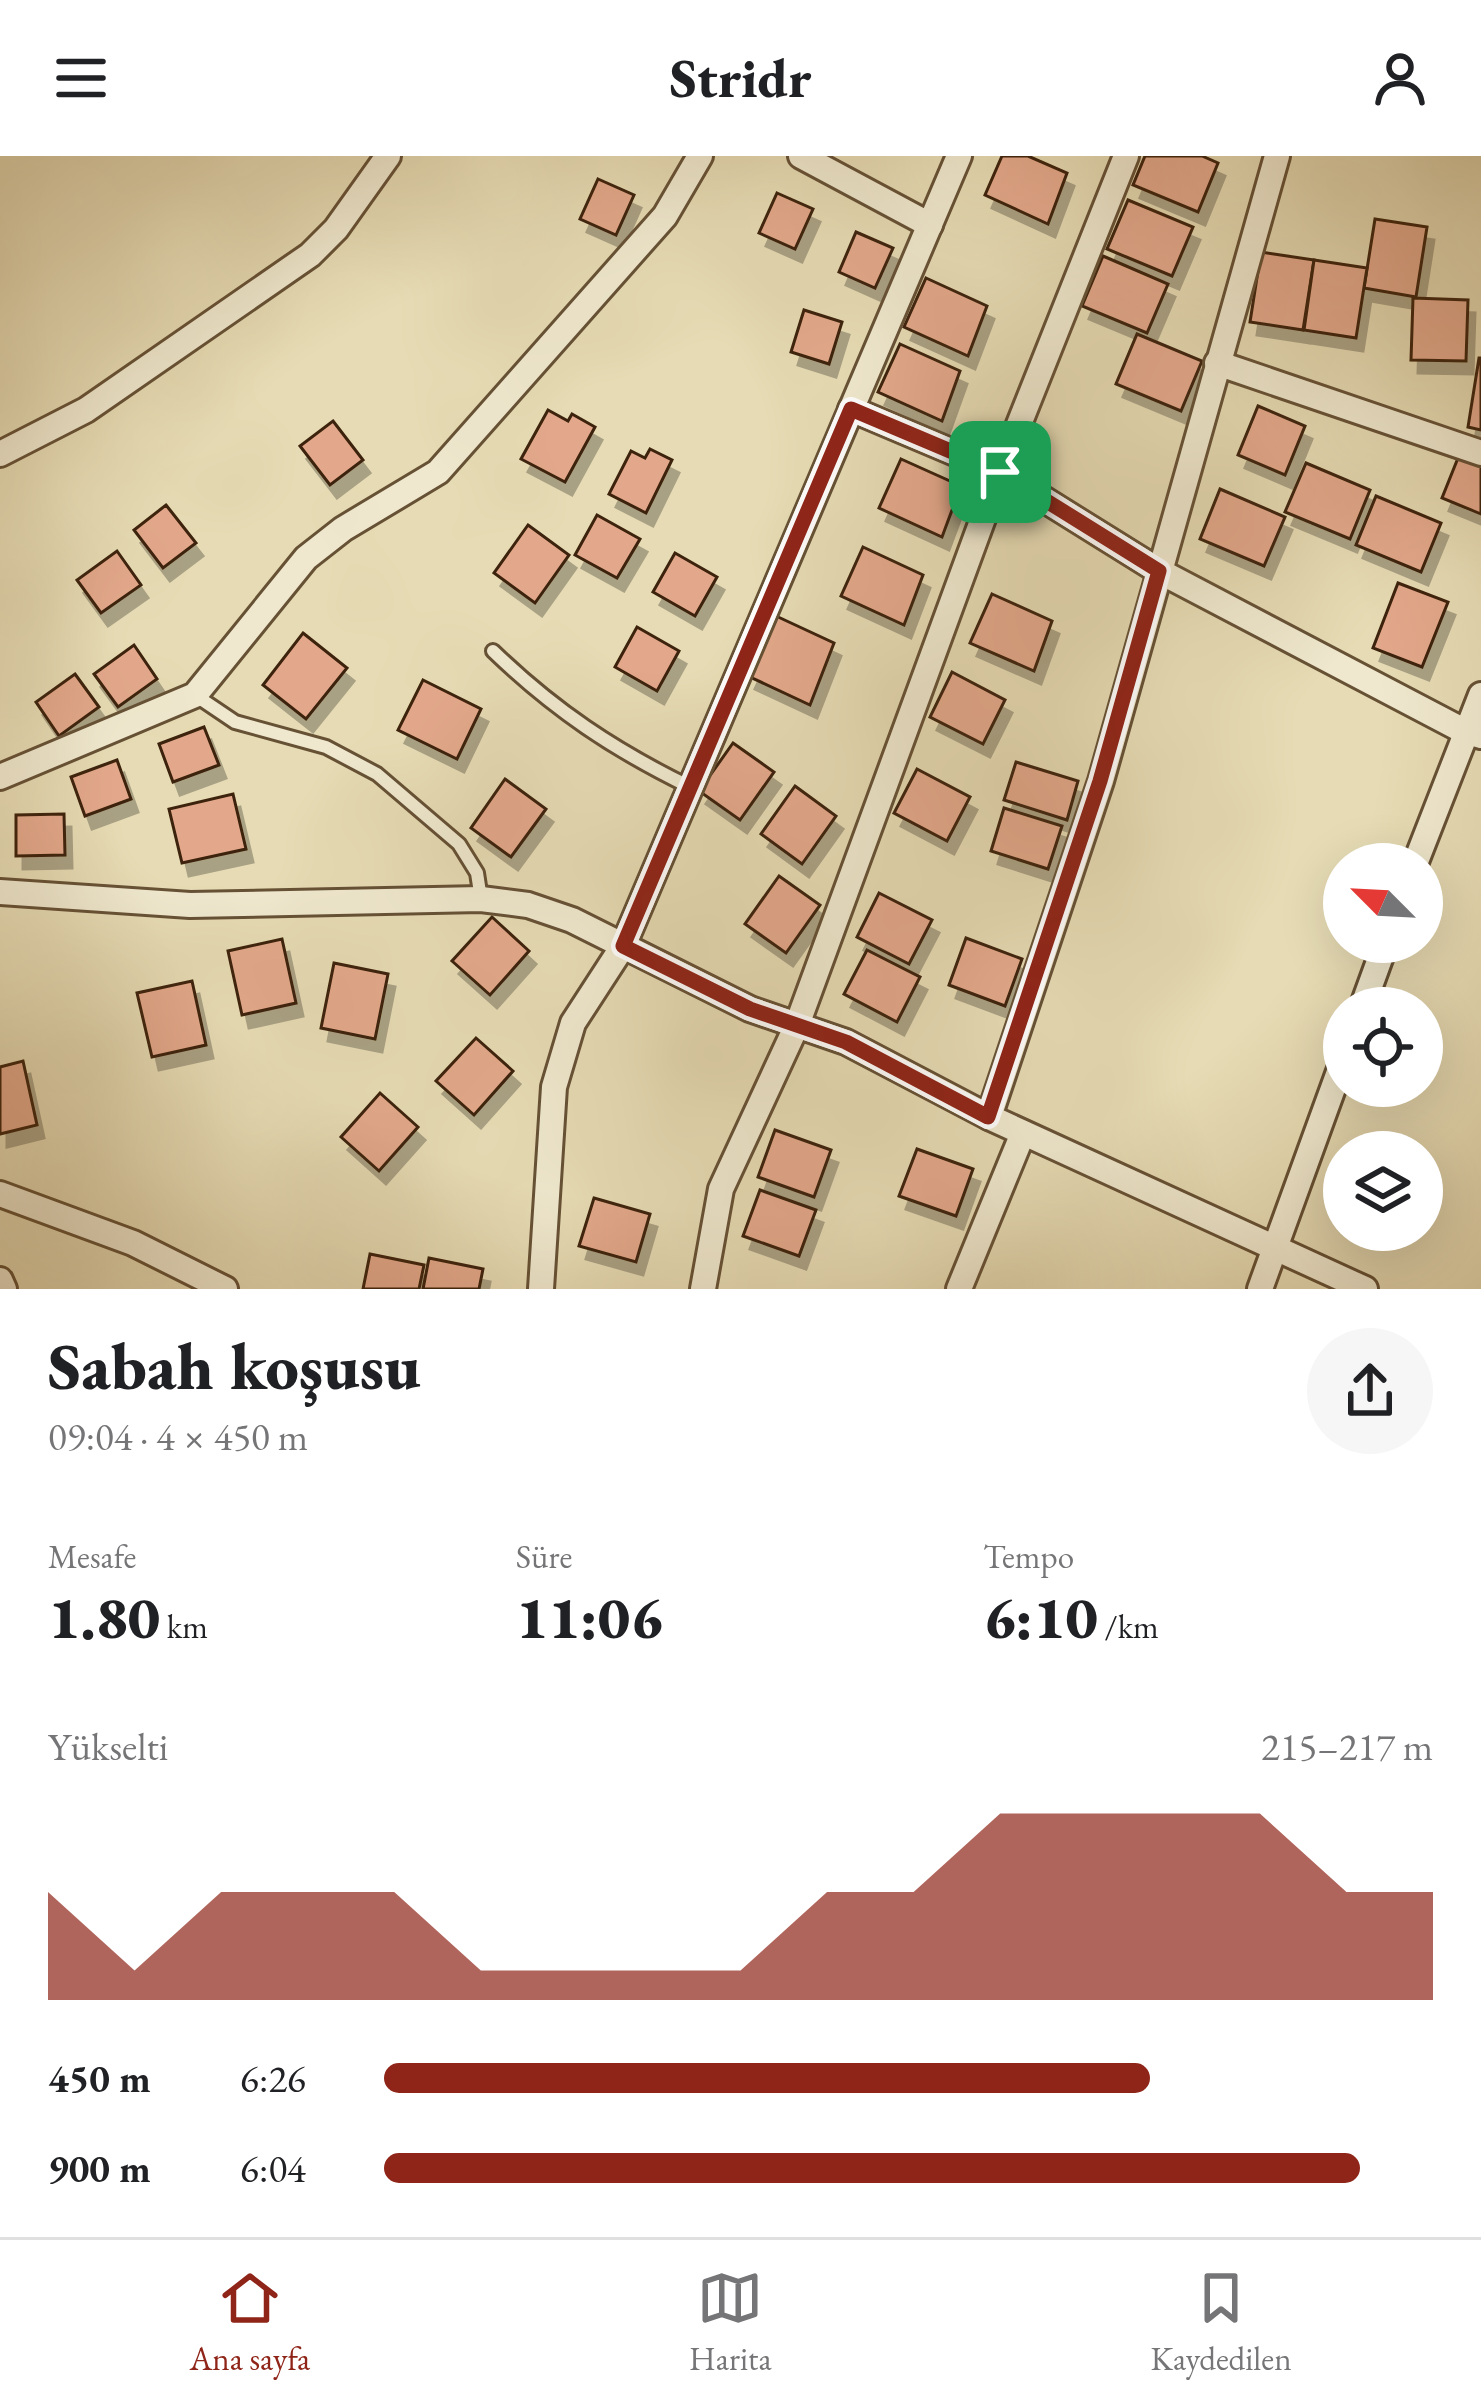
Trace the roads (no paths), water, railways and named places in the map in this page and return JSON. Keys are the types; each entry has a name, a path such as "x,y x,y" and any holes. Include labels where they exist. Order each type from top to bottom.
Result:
{"street":[{"path":"0,454 86,410 310,255 336,230 388,156"},
{"path":"0,777 195,695 307,558 344,529 438,472 665,216 700,156"},
{"path":"801,156 930,224"},
{"path":"541,1289 554,1087 573,1023 623,946 959,156"},
{"path":"703,1289 721,1189 797,1025 1000,472 1126,156"},
{"path":"988,1117 1100,781 1277,156"},
{"path":"1217,363 1481,453"},
{"path":"851,409 1000,472 1159,571 1472,734"},
{"path":"1424,843 1472,734 1481,695"},
{"path":"0,892 190,905 481,899 551,912 750,1009 846,1042 988,1117 1365,1289"},
{"path":"1260,1289 1326,1107"},
{"path":"959,1289 1023,1133"},
{"path":"0,1194 133,1243 224,1289"},
{"path":"0,1280 4,1289"}],"lane":[{"path":"493,651 526,683 618,752 690,787"},
{"path":"195,695 235,722 326,747 377,774 459,844 477,873 481,899"}]}
